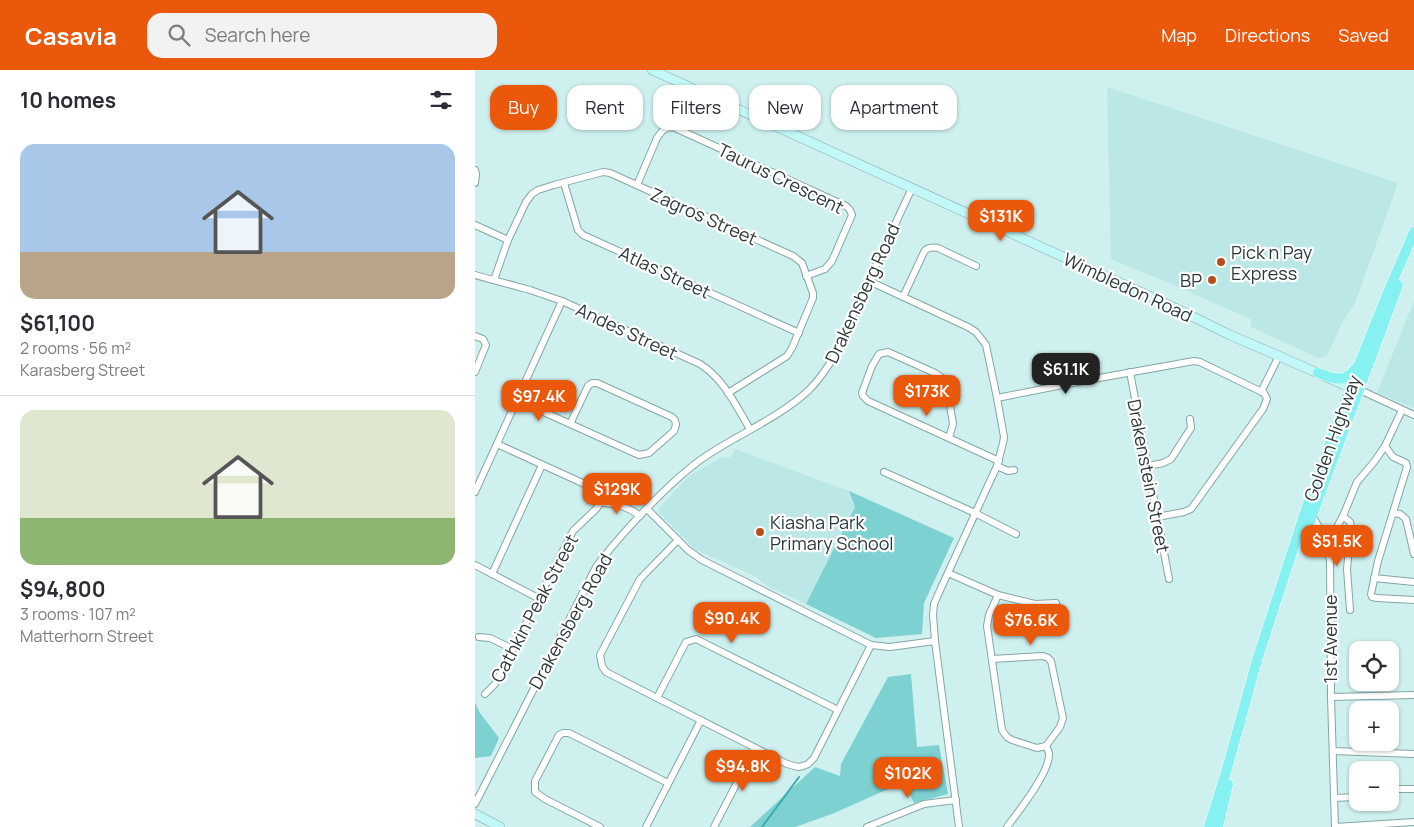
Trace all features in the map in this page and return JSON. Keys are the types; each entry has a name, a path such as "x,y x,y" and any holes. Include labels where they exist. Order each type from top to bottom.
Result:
{"main road":[{"name":"Golden Highway","path":"1218,827 1263,661 1297,554 1312,516 1355,389 1359,364 1414,232"},
{"name":"Golden Highway","path":"1209,827 1279,589 1355,389 1398,286 1405,255"},
{"path":"1318,374 1341,379 1349,376 1359,364"}],"street":[{"name":"Wimbledon Road","path":"652,70 1169,305 1230,335 1414,415"},
{"name":"Taurus Crescent","path":"637,185 661,131 673,127 846,206 852,215 833,261 825,269 806,276"},
{"path":"475,170 475,183"},
{"name":"Zagros Street","path":"494,280 508,240 526,202 532,194 538,190 606,172 793,256 801,262 813,298 792,348 787,356 728,393"},
{"name":"Atlas Street","path":"564,183 578,230 583,234 799,333"},
{"name":"Drakensberg Road","path":"475,804 587,583 614,542 667,488 689,469 802,396 818,381 833,360 912,188"},
{"path":"475,225 508,240"},
{"path":"903,297 924,252 930,248 938,248 976,266"},
{"name":"Andes Street","path":"475,275 563,301 700,364 714,376 728,393 750,429"},
{"path":"869,281 959,322 979,335 986,345 1004,438 998,464 934,604 935,641 959,827"},
{"path":"475,492 563,301"},
{"path":"475,336 483,339 486,345 475,372"},
{"path":"949,438 953,424 947,387 942,378 888,352 879,354 861,392 868,401 949,438 1008,471 1014,470"},
{"path":"1261,392 1279,356"},
{"path":"997,398 1194,361 1200,362 1266,395 1267,399 1263,409 1191,509 1157,517"},
{"name":"Drakenstein Street","path":"1130,372 1169,579"},
{"path":"517,400 570,424 639,455 649,453 674,431 676,425 672,417 597,383 588,386 570,424"},
{"name":"1st Avenue","path":"1335,827 1331,697 1330,558 1338,525 1357,482 1385,446 1403,410"},
{"path":"1148,466 1163,463 1171,458 1191,428 1190,420"},
{"path":"497,444 595,489 599,502 625,506 640,516"},
{"path":"1385,446 1393,457 1414,467"},
{"path":"1405,463 1407,467 1405,475 1371,593 1372,597 1414,600"},
{"path":"492,574 543,465"},
{"path":"883,472 1016,534"},
{"name":"Cathkin Peak Street","path":"485,694 495,684 573,531 597,508 599,502"},
{"path":"647,509 688,550 702,560 871,645 890,647 935,641"},
{"path":"1393,513 1400,514 1406,519 1414,554"},
{"path":"1312,516 1323,533 1330,558"},
{"path":"1343,516 1350,522 1351,526 1347,569 1349,610"},
{"path":"678,540 640,579 600,655 602,664 607,672 792,766 803,766 808,764 813,758 871,645"},
{"path":"475,566 538,598"},
{"path":"949,573 998,595 1035,604 1056,603"},
{"path":"1374,578 1414,582"},
{"path":"992,658 1043,656 1050,660 1054,669 1063,718 1060,727 1046,746 1037,748 1013,740 1004,734 1000,724 987,626 998,595"},
{"path":"479,637 490,638 513,649"},
{"path":"657,698 686,642 696,639 838,710"},
{"path":"1331,697 1414,695"},
{"path":"646,827 701,720"},
{"path":"600,827 535,792 535,781 559,735 569,733 668,783"},
{"path":"1007,827 1034,789 1046,768 1049,754 1046,746"},
{"path":"713,827 755,748"},
{"path":"1333,751 1351,750 1414,754"},
{"path":"1399,789 1414,789"},
{"path":"1334,798 1349,797"},
{"path":"867,827 924,804 956,800"},
{"path":"475,814 500,827"},
{"path":"1335,827 1414,822"}],"shaded area":[{"path":"1107,87 1398,183 1355,303 1342,323 1327,356 1318,358 1251,327 1251,319 1111,259"},
{"path":"1414,301 1414,408 1377,393"},
{"name":"Kiasha Park Primary School","path":"735,449 849,491 855,507 806,604 767,586 755,576 696,550 659,513 659,508 690,475 723,457 730,458"},
{"path":"849,491 954,538 924,603 922,634 876,638 806,604 855,507"},
{"path":"911,674 917,747 939,745 948,794 914,803 904,782 832,814 795,827 750,827 815,767 840,776 841,764 888,677"},
{"path":"475,703 480,713 499,738 491,756 475,758"}],"waterway":[{"path":"762,827 799,777"}],"place":[{"name":"Pick n Pay Express","path":"1221,262"},
{"name":"BP","path":"1212,280"},
{"name":"Kiasha Park Primary School","path":"760,532"}]}
